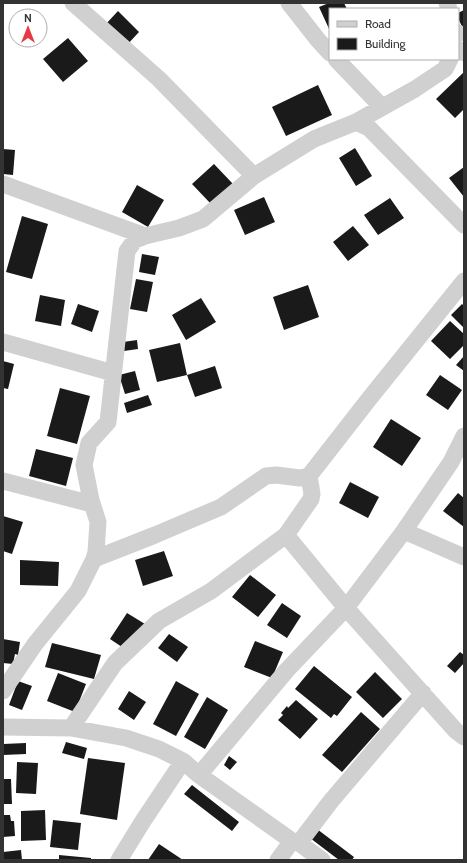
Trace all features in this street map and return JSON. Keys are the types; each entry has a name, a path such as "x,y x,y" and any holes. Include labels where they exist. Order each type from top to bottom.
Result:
{"street":[{"path":"73,3 159,79 254,176"},
{"path":"289,3 318,40 329,51"},
{"path":"337,60 382,108"},
{"path":"3,691 35,644 78,591 96,552 98,522 92,504 84,465 89,443 108,422 127,251 135,240 145,236 179,228 203,219 254,176 314,139 356,122 415,89 445,69 450,60"},
{"path":"356,122 369,128 464,225"},
{"path":"3,184 145,236"},
{"path":"94,559 155,536 221,507 266,476 276,474 300,478 309,476 464,281"},
{"path":"3,342 113,373"},
{"path":"199,775 287,670 346,608 404,531 451,462 464,436"},
{"path":"70,728 115,663 159,621 211,591 286,535 311,499 312,494 309,476"},
{"path":"3,480 92,504"},
{"path":"404,531 464,557"},
{"path":"286,535 346,608 456,731 464,737"},
{"path":"278,860 296,842 423,693"},
{"path":"3,727 70,728 126,738 159,749 184,761 199,775 322,860"},
{"path":"119,860 143,821 184,761"}],"building":[{"path":"329,3 344,3 346,8 329,8 329,29 319,7"},
{"path":"464,10 464,31 459,20 459,12"},
{"path":"118,11 139,32 126,46 105,25"},
{"path":"68,38 88,61 63,82 43,59"},
{"path":"464,72 464,109 455,118 436,99"},
{"path":"318,85 332,115 286,136 272,107"},
{"path":"355,148 372,176 356,186 339,158"},
{"path":"3,149 15,150 13,175 3,174"},
{"path":"214,164 233,184 211,204 192,184"},
{"path":"464,167 464,197 449,178"},
{"path":"137,185 164,200 148,227 122,212"},
{"path":"264,197 275,222 245,235 234,210"},
{"path":"390,198 404,218 378,235 364,215"},
{"path":"22,216 48,224 32,279 6,272"},
{"path":"353,226 369,245 348,261 333,242"},
{"path":"142,254 159,257 155,275 139,272"},
{"path":"136,279 153,282 147,312 130,309"},
{"path":"308,285 319,317 284,330 273,297"},
{"path":"40,295 65,300 61,326 35,321"},
{"path":"201,298 216,322 186,340 172,315"},
{"path":"78,304 99,311 92,332 71,324"},
{"path":"462,304 464,306 464,328 451,315"},
{"path":"450,321 464,334 464,345 450,359 431,341"},
{"path":"137,340 138,349 124,351 123,342"},
{"path":"180,343 187,375 157,382 149,350"},
{"path":"464,356 464,371 456,365"},
{"path":"3,361 14,364 8,389 3,388"},
{"path":"215,366 222,388 195,397 187,375"},
{"path":"135,371 140,390 125,394 119,375"},
{"path":"440,375 462,390 448,410 426,395"},
{"path":"60,388 90,396 77,444 47,436"},
{"path":"148,395 152,405 127,413 124,403"},
{"path":"391,419 421,438 402,466 373,447"},
{"path":"36,449 73,458 66,486 29,476"},
{"path":"350,482 379,497 368,518 339,503"},
{"path":"458,493 464,498 464,527 443,511"},
{"path":"3,516 23,522 12,554 3,551"},
{"path":"164,551 173,576 143,586 135,560"},
{"path":"20,560 59,562 58,586 20,585"},
{"path":"250,575 276,595 258,617 232,597"},
{"path":"282,603 301,616 287,638 267,625"},
{"path":"127,613 145,624 128,651 110,639"},
{"path":"169,634 188,647 177,662 158,648"},
{"path":"3,639 20,642 18,655 15,654 13,664 3,663"},
{"path":"255,641 283,652 272,678 244,667"},
{"path":"52,643 101,655 94,679 45,667"},
{"path":"460,652 464,655 464,663 455,673 447,666"},
{"path":"314,666 352,697 337,716 334,714 331,718 295,689"},
{"path":"375,672 402,699 383,718 356,692"},
{"path":"58,673 86,684 75,712 47,701"},
{"path":"18,681 32,686 22,710 9,705"},
{"path":"176,681 199,694 176,736 153,724"},
{"path":"129,691 146,702 134,720 118,709"},
{"path":"207,697 228,710 205,749 184,737"},
{"path":"296,700 318,719 300,739 278,720 283,715 281,713 287,706 288,708"},
{"path":"361,712 380,729 342,772 322,755"},
{"path":"66,742 87,748 84,759 62,753"},
{"path":"26,743 26,754 3,755 3,744"},
{"path":"229,756 237,762 230,770 224,765"},
{"path":"88,758 125,763 117,820 80,814"},
{"path":"17,762 38,763 36,794 16,793"},
{"path":"3,779 11,779 12,804 3,804"},
{"path":"192,785 239,822 232,831 184,794"},
{"path":"45,810 46,840 21,841 21,811"},
{"path":"3,815 10,815 11,821 14,821 15,836 3,837"},
{"path":"53,820 81,823 78,850 50,847"},
{"path":"317,829 354,857 352,860 339,860 310,838"},
{"path":"159,844 183,860 148,860"},
{"path":"21,850 22,860 3,860 3,852"},
{"path":"59,855 91,858 91,860 59,860"}]}
